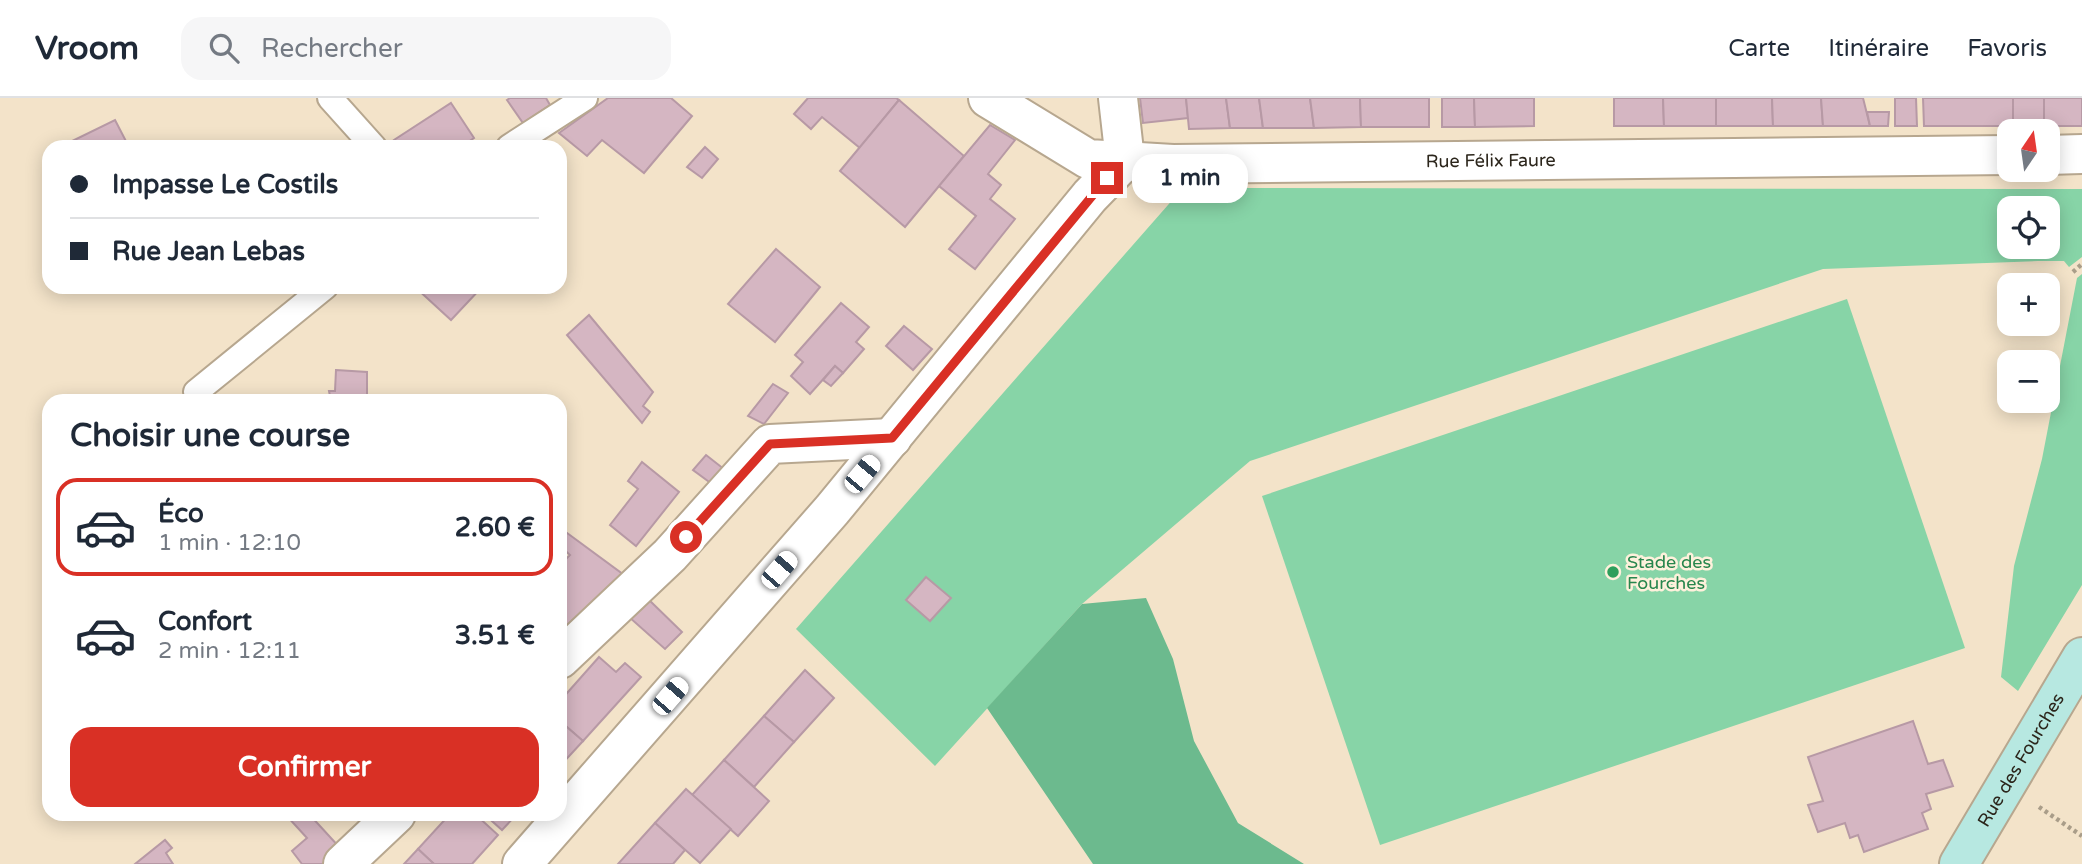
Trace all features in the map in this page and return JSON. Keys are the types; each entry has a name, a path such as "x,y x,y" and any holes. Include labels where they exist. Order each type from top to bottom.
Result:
{"main road":[{"name":"Rue des Fourches","path":"1959,864 2082,657"}],"street":[{"name":"Rue Félix Faure","path":"988,98 1088,159 1173,164 1997,155"},
{"path":"567,812 892,438 1090,196 1125,160 1118,98"},
{"path":"2060,155 2082,155"},
{"path":"567,652 670,555 770,444 892,438"},
{"path":"343,864 389,821"},
{"path":"522,864 559,821"}],"lane":[{"path":"330,98 368,140"},
{"path":"520,140 585,98"},
{"path":"196,392 316,294"}],"path":[{"path":"2073,272 2082,264"},
{"path":"2028,800 2082,836"}],"green space":[{"path":"1188,188 2082,189 2082,257 2069,267 2064,261 2038,261 1823,269 1250,461 1082,604 935,766 796,629 1175,197"},
{"path":"2082,274 2082,585 2018,691 2001,677 2014,566 2042,459 2051,413 2060,413 2060,366 2077,278"},
{"name":"Stade des Fourches","path":"1847,299 1965,648 1380,845 1262,496"},
{"path":"1146,598 1173,659 1194,741 1238,823 1304,864 1093,864 987,708 1082,604"}],"building":[{"path":"546,98 550,105 523,123 507,100"},
{"path":"608,98 671,98 692,116 644,173 602,140 587,156 559,133"},
{"path":"808,98 899,100 860,148 822,117 811,129 794,114"},
{"path":"1140,98 1186,98 1188,118 1143,123"},
{"path":"1186,98 1226,98 1230,128 1189,129"},
{"path":"1226,98 1259,98 1263,128 1230,128"},
{"path":"1259,98 1310,98 1314,128 1263,128"},
{"path":"1310,98 1360,98 1361,127 1314,128"},
{"path":"1360,98 1429,98 1429,127 1361,127"},
{"path":"1442,98 1474,98 1475,127 1442,127"},
{"path":"1474,98 1534,98 1534,126 1475,127"},
{"path":"1614,98 1663,98 1664,126 1614,126"},
{"path":"1663,98 1716,98 1716,126 1664,126"},
{"path":"1716,98 1772,98 1773,126 1716,126"},
{"path":"1772,98 1821,98 1823,126 1773,126"},
{"path":"1821,98 1863,98 1870,126 1823,126"},
{"path":"1895,98 1916,98 1917,126 1895,126"},
{"path":"1923,98 2013,98 2013,119 1997,119 1997,126 1924,126"},
{"path":"2013,98 2044,98 2044,119 2013,119"},
{"path":"2044,98 2082,98 2082,126 2060,126 2060,119 2044,119"},
{"path":"899,100 964,156 905,227 840,171"},
{"path":"451,103 474,138 471,140 394,140"},
{"path":"1867,112 1889,112 1888,126 1870,126"},
{"path":"115,120 125,140 74,140"},
{"path":"990,125 1015,140 988,174 1001,185 990,199 1015,219 975,269 949,249 976,216 939,186"},
{"path":"705,147 718,159 702,178 687,167"},
{"path":"776,249 820,287 775,342 728,304"},
{"path":"423,294 475,294 451,320"},
{"path":"841,303 869,327 856,342 864,349 843,373 835,366 810,394 791,376 803,362 795,355"},
{"path":"589,315 653,392 643,406 650,412 642,423 567,335"},
{"path":"904,326 932,349 913,370 886,346"},
{"path":"835,366 843,373 831,386 823,380"},
{"path":"336,370 367,372 367,394 330,394 329,391 335,391"},
{"path":"773,384 788,393 764,424 748,416"},
{"path":"706,455 729,473 716,487 693,470"},
{"path":"642,462 679,492 636,546 610,525 638,489 628,481"},
{"path":"567,533 624,575 567,634 567,558 570,555 567,552"},
{"path":"926,577 951,598 930,621 906,600"},
{"path":"646,597 682,632 665,649 629,617"},
{"path":"599,657 616,672 625,663 641,677 583,741 567,727 567,693"},
{"path":"805,670 834,698 794,742 764,716"},
{"path":"764,716 794,742 754,787 724,760"},
{"path":"1913,721 1928,764 1943,760 1953,786 1926,794 1931,809 1922,813 1928,829 1864,852 1858,835 1850,838 1845,823 1818,832 1808,805 1823,801 1808,757"},
{"path":"567,727 583,741 567,758"},
{"path":"724,760 769,801 738,836 692,795"},
{"path":"686,789 731,829 700,863 655,823"},
{"path":"291,821 315,821 341,849 324,864 302,864 292,851 307,838"},
{"path":"444,821 483,821 498,835 472,864 434,864 418,849"},
{"path":"492,821 510,821 502,830"},
{"path":"655,823 685,850 673,864 618,864"},
{"path":"165,840 172,848 166,853 173,864 135,864"},
{"path":"418,849 434,864 404,864"}],"place":[{"name":"Stade des Fourches","path":"1613,572"}],"route":[{"path":"686,537 770,444 892,438 1107,178"}]}
